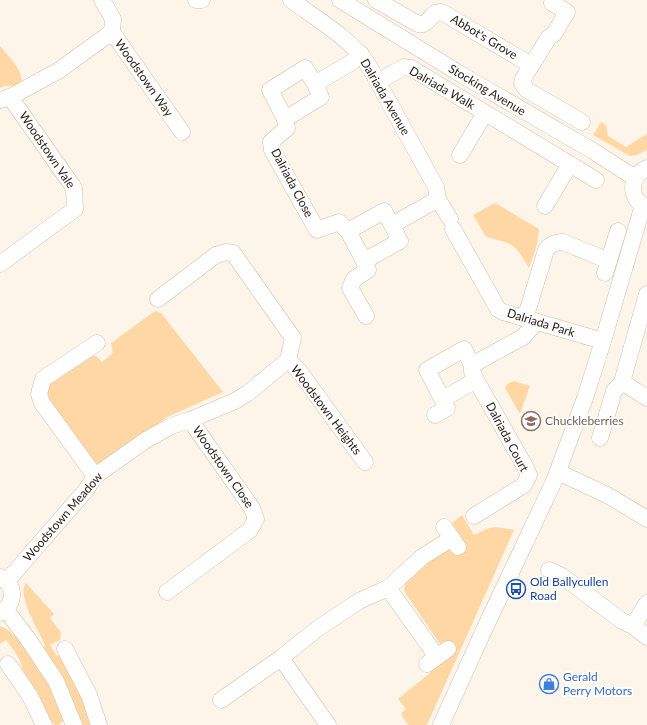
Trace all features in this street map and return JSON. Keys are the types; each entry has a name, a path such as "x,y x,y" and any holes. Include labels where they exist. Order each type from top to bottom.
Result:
{"street":[{"name":"Woodstown Way","path":"102,0 113,19 112,32 182,132"},
{"path":"196,0 202,0"},
{"name":"Dalriada Avenue","path":"291,0 351,44 361,54 436,187 438,199 452,224"},
{"name":"Stocking Avenue","path":"340,0 462,75 593,151 641,173"},
{"name":"Abbot's Grove","path":"376,0 418,24 424,24 435,13 441,12 531,66"},
{"name":"Abbot's Grove","path":"552,3 570,14 554,34 549,37 522,83 524,87 582,122"},
{"path":"5,98 58,71 112,32"},
{"path":"315,84 352,62 361,54"},
{"name":"Dalriada Walk","path":"378,82 404,67 411,68 596,180"},
{"path":"305,68 315,84 321,97 285,119 270,90 305,68"},
{"name":"Woodstown Vale","path":"0,264 75,209 74,188 5,98"},
{"name":"Dalriada Walk","path":"460,155 485,113"},
{"name":"Dalriada Close","path":"285,119 287,128 271,142 272,150 317,230 339,222 348,231"},
{"path":"545,206 570,164"},
{"path":"441,725 558,472 585,398 645,206 634,196 633,185 641,173"},
{"path":"392,225 438,199"},
{"path":"364,261 400,241 384,210 348,231 368,270 354,279 350,288 366,316"},
{"name":"Dalriada Park","path":"452,224 495,305 503,312 603,341"},
{"path":"472,364 523,336 532,327 530,320 546,250 551,244 563,242 607,267 618,231"},
{"name":"Woodstown Heights","path":"158,300 216,255 226,252 233,253 293,338 288,360 300,372 365,462"},
{"path":"600,438 614,391 622,382 647,294"},
{"path":"95,476 42,403 39,394 43,379 97,343"},
{"name":"Dalriada Court","path":"443,399 426,370 464,349 472,364 472,371 476,380 527,470 528,475 524,484 474,516"},
{"name":"Woodstown Meadow","path":"3,579 86,490 95,476 146,440 171,426 190,420 248,394 288,360"},
{"path":"435,415 447,408 443,399 476,380"},
{"path":"622,382 647,398"},
{"name":"Woodstown Close","path":"167,592 250,530 256,519 252,508 190,420"},
{"path":"558,472 607,495 647,519"},
{"path":"221,700 281,658 317,628 358,601 388,588 422,557 452,537"},
{"path":"549,570 562,576 622,621 633,626 647,637"},
{"path":"3,579 10,586 12,592 10,605 3,612 28,639 56,681 72,724"},
{"path":"388,588 438,657"},
{"path":"633,626 647,604"},
{"path":"66,649 89,695 99,725"},
{"path":"281,658 328,725"},
{"path":"8,664 30,696 44,725"}],"shaded area":[{"path":"0,46 18,69 22,79 22,85 5,86 0,88"},
{"path":"601,122 606,125 608,136 626,147 647,134 647,150 637,155 630,156 593,135"},
{"path":"495,203 539,229 537,245 529,268 516,249 508,243 486,237 473,215"},
{"path":"155,311 161,313 223,392 165,418 148,433 97,465 82,448 57,414 47,394 47,388 49,384 59,375 88,355 96,356 102,362 113,353 111,343"},
{"path":"514,381 530,386 520,414 505,388 507,384"},
{"path":"462,515 474,535 485,529 493,527 514,530 427,725 408,725 401,713 406,709 398,699 431,672 445,644 440,644 404,591 405,584 408,578 448,546 456,548 465,543 452,523"},
{"path":"26,583 54,614 50,618 61,632 60,640 50,645 57,656 60,655 95,725 81,725 43,650 45,645 26,604 24,589"},
{"path":"0,626 7,630 24,646 46,678 64,720 59,725 55,725 48,719 38,695 22,669 22,665 14,650 6,640 0,644"}],"place":[{"name":"Chuckleberries","path":"531,421"},
{"name":"Old Ballycullen Road","path":"516,589"},
{"name":"Gerald Perry Motors","path":"549,684"}]}
